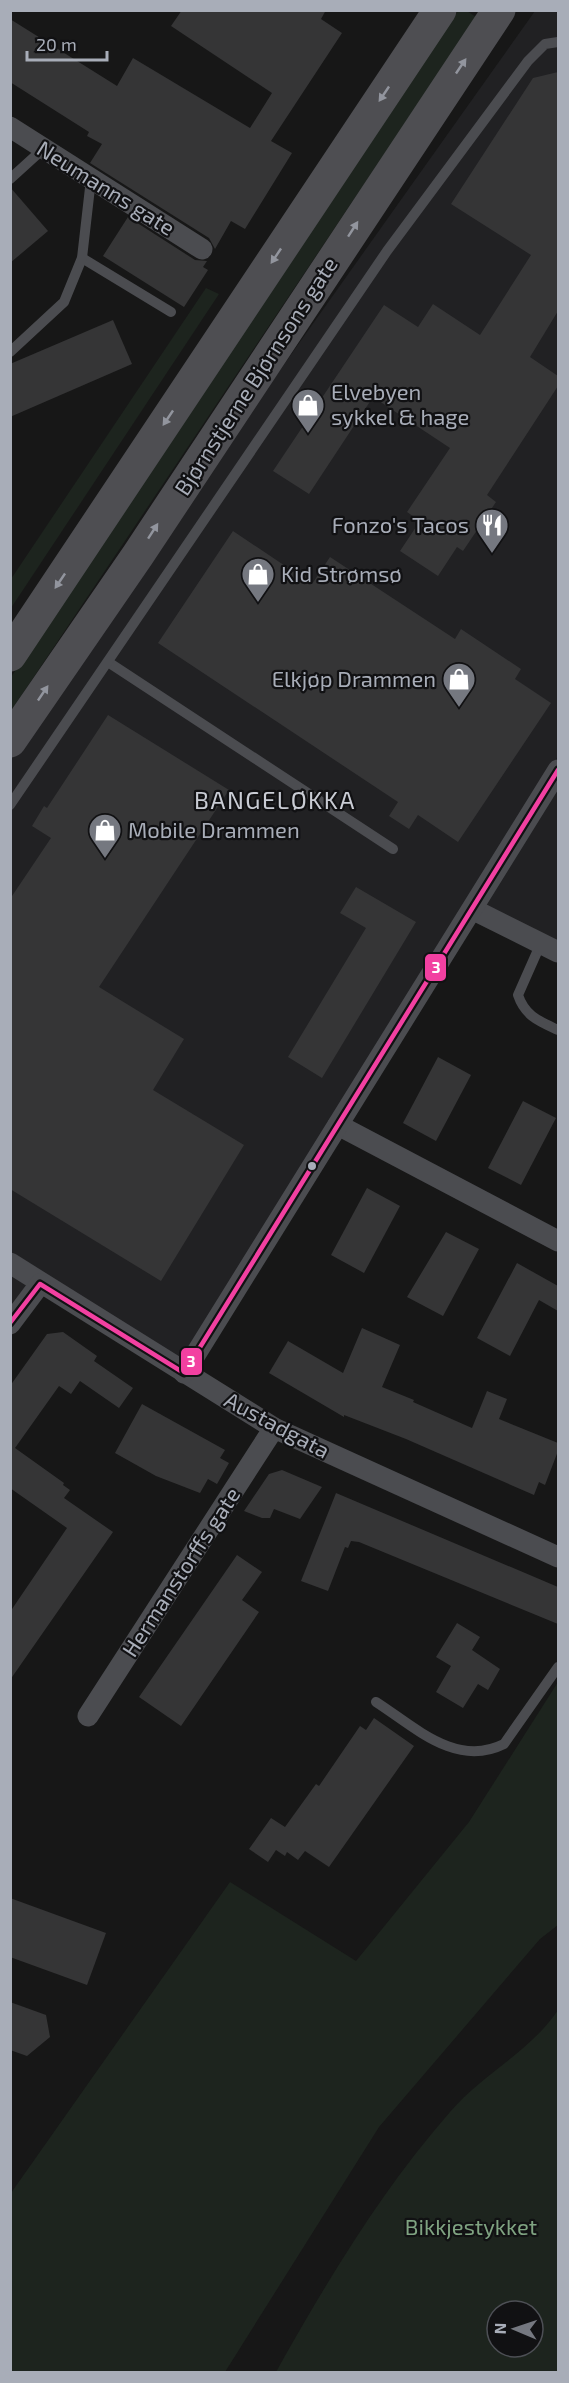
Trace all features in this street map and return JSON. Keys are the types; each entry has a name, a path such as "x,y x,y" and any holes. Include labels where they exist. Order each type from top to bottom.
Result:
{"highway":[{"path":"10,655 440,10"},
{"name":"Bjørnstjerne Bjørnsons gate","path":"10,741 138,555 499,10"}],"street":[{"name":"Neumanns gate","path":"10,128 202,249"},
{"path":"184,1373 474,910 558,770"},
{"path":"474,910 550,947"},
{"path":"338,1125 558,1241"},
{"name":"Austadgata","path":"10,1263 40,1284 274,1428 558,1557"},
{"path":"10,1324 40,1284"},
{"name":"Hermanstorffs gate","path":"88,1716 274,1428"}],"lane":[{"path":"10,805 387,251 528,61 545,44 558,42"},
{"path":"10,179 44,149"},
{"path":"10,352 64,302 82,258 91,179"},
{"path":"82,258 171,312"},
{"path":"108,662 393,849"},
{"path":"550,947 518,995 522,1008 530,1016 558,1030"},
{"path":"376,1702 450,1749 473,1753 491,1751 504,1744 558,1667"}],"shaded area":[{"path":"535,11 558,12 558,756 479,900 558,781 558,951 474,910 184,1373 41,1284 11,1324 11,749"}],"green space":[{"path":"458,11 467,11 476,17 11,711 11,677"},
{"path":"206,288 219,294 11,608 11,579"},
{"path":"558,1682 558,1925 540,1939 379,2127 225,2372 11,2372 11,2193 230,1882 356,1961 469,1822"},
{"name":"Bikkjestykket","path":"558,2010 558,2372 276,2372 356,2238 401,2173 463,2098 534,2038"}],"building":[{"path":"182,10 326,10 321,19 342,33 271,141 292,153 245,229 231,221 215,249 209,238 90,163 102,144 87,136 89,132 10,82 10,19 117,86 133,58 250,128 272,93 171,26"},
{"path":"558,72 558,311 530,357 558,376 558,386 487,495 496,502 463,551 457,547 438,576 400,551 420,521 407,512 450,448 373,397 309,494 273,471 384,305 418,327 433,304 480,335 531,255 451,204 533,78"},
{"path":"10,187 48,231 10,263"},
{"path":"128,217 195,260 207,261 203,267 208,270 184,307 103,256"},
{"path":"113,320 132,364 10,417 10,364"},
{"path":"233,531 312,584 330,557 455,639 461,629 521,669 515,679 551,703 458,842 418,815 409,829 389,816 398,802 158,643"},
{"path":"108,715 229,790 99,987 184,1039 153,1090 244,1145 161,1281 10,1189 10,899 51,838 32,826 44,806 47,808"},
{"path":"356,887 416,922 322,1078 288,1057 366,928 340,913"},
{"path":"438,1057 471,1075 436,1141 403,1123"},
{"path":"523,1101 556,1118 521,1185 488,1168"},
{"path":"367,1188 400,1206 364,1273 331,1255"},
{"path":"446,1232 479,1249 443,1316 407,1297"},
{"path":"517,1263 558,1286 558,1311 539,1300 510,1356 477,1338"},
{"path":"362,1328 400,1345 382,1387 472,1428 487,1391 507,1399 499,1419 558,1443 558,1451 545,1485 539,1482 534,1495 406,1439 344,1415 344,1417 269,1373 288,1341 343,1373"},
{"path":"63,1332 97,1356 94,1361 133,1388 119,1408 80,1381 71,1394 59,1386 15,1448 64,1483 63,1485 70,1490 64,1498 113,1532 10,1680 10,1612 67,1528 10,1488 10,1386 47,1334"},
{"path":"142,1404 225,1450 220,1458 229,1463 217,1484 208,1479 200,1493 156,1476 115,1453"},
{"path":"282,1470 322,1487 300,1519 274,1509 270,1518 262,1518 244,1511 269,1474"},
{"path":"336,1493 558,1587 558,1624 359,1542 351,1541 348,1548 345,1547 328,1591 301,1581"},
{"path":"237,1555 262,1572 242,1600 259,1612 181,1726 139,1697"},
{"path":"457,1623 480,1637 472,1650 500,1669 488,1690 478,1684 463,1708 436,1692 451,1666 436,1657"},
{"path":"374,1718 414,1746 329,1867 305,1851 298,1860 287,1852 285,1856 276,1850 268,1862 249,1849 271,1818 285,1827 316,1784 319,1786 360,1726 366,1730"},
{"path":"10,1898 106,1933 87,1985 10,1957"},
{"path":"10,2002 46,2015 50,2037 27,2056 10,2050"}],"transit line":[{"name":"3","path":"10,1323 40,1284 184,1373 558,770"}],"place":[{"name":"Elvebyen sykkel & hage","path":"308,434"},
{"name":"Fonzo's Tacos","path":"492,554"},
{"name":"Kid Strømsø","path":"258,603"},
{"name":"Elkjøp Drammen","path":"459,708"},
{"name":"Mobile Drammen","path":"105,859"}],"district":[{"name":"BANGELØKKA","path":"275,801"}]}
